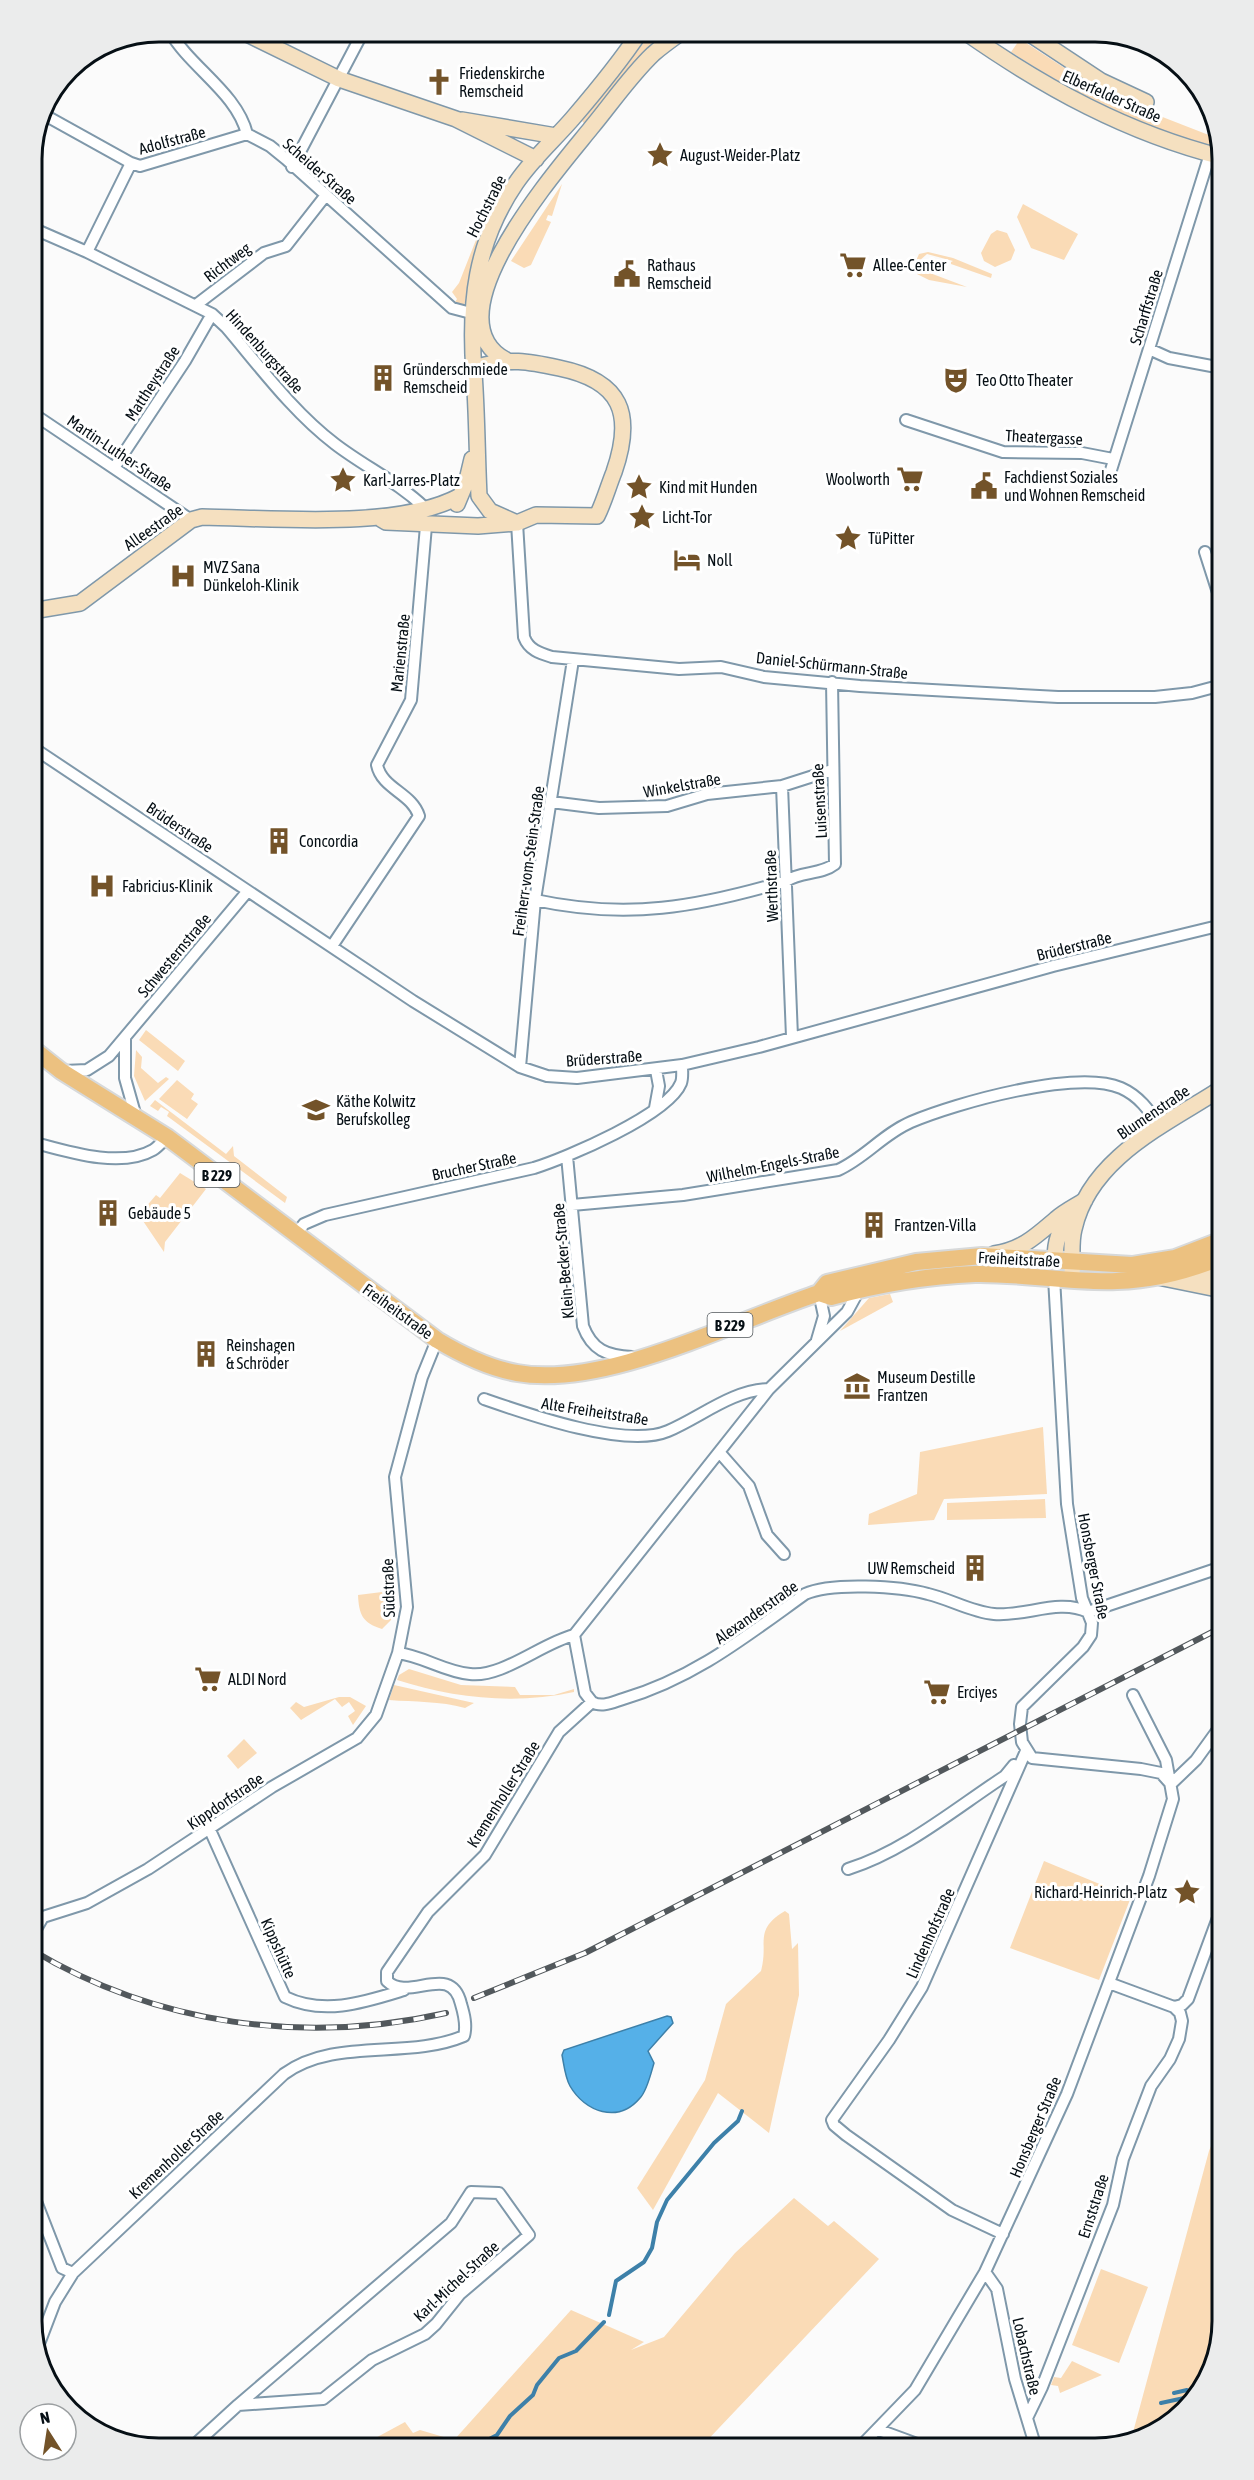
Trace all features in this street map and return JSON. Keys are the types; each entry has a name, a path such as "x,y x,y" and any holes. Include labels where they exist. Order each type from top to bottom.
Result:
{"main road":[{"name":"Freiheitstraße","path":"42,1056 61,1071 167,1137 437,1340 475,1360 518,1373 576,1372 642,1358 819,1293 827,1283 889,1267 981,1256 1132,1265 1156,1270 1190,1269 1212,1261"},
{"name":"Freiheitstraße","path":"819,1293 831,1297 859,1290 947,1276 1115,1281 1156,1270 1212,1244"},
{"path":"1054,1260 1054,1278"}],"street":[{"path":"178,42 194,64 242,115 247,134"},
{"path":"263,42 339,79 456,119 536,159 565,157"},
{"path":"292,166 358,42"},
{"name":"Hochstraße","path":"517,523 490,511 480,496 475,438 471,313 477,272 490,231 517,182 634,42"},
{"path":"506,360 489,349 483,331 483,310 487,287 500,256 534,196 653,54 669,42"},
{"name":"Elberfelder Straße","path":"986,42 1063,96 1122,123 1212,154"},
{"name":"Elberfelder Straße","path":"1042,42 1101,81 1146,102"},
{"path":"50,118 131,163"},
{"path":"456,119 556,136 565,157"},
{"name":"Adolfstraße","path":"87,252 131,163 140,166 247,134"},
{"name":"Scheider Straße","path":"247,134 270,146 452,308 471,313"},
{"name":"Scharffstraße","path":"1112,464 1200,184 1212,162"},
{"name":"Richtweg","path":"196,305 264,253 286,246 326,195"},
{"name":"Hindenburgstraße","path":"42,232 212,314 307,420 336,445 405,489 425,508"},
{"name":"Mattheystraße","path":"114,468 185,361 212,314"},
{"path":"1149,349 1169,358 1212,366"},
{"path":"474,373 477,367 506,360"},
{"name":"Alleestraße","path":"381,519 386,522 426,526 517,523 536,515 597,516 619,455 623,432 622,410 615,395 592,377 573,371 506,360"},
{"name":"Martin-Luther-Straße","path":"42,420 190,520"},
{"name":"Theatergasse","path":"906,420 1003,452 1082,453 1112,464"},
{"name":"Hochstraße","path":"460,495 470,470 475,438"},
{"path":"426,526 431,514 458,503 460,495"},
{"name":"Alleestraße","path":"42,610 80,603 190,520 202,517 381,519 425,508 460,495"},
{"name":"Daniel-Schürmann-Straße","path":"517,523 524,637 527,645 537,653 573,660 678,669 721,668 765,677 1058,697 1155,697 1191,693 1212,688"},
{"name":"Marienstraße","path":"332,946 419,816 416,805 379,775 377,765 411,700 426,526"},
{"path":"1206,552 1212,572"},
{"name":"Freiherr-vom-Stein-Straße","path":"520,1067 535,900 573,660"},
{"name":"Luisenstraße","path":"786,881 795,875 828,869 835,864 832,682"},
{"name":"Brüderstraße","path":"42,754 413,1001 520,1067 547,1076 577,1078 682,1065 1053,966 1212,927"},
{"path":"782,786 832,770"},
{"name":"Winkelstraße","path":"550,802 599,808 647,808 684,802 707,794 782,786"},
{"name":"Werthstraße","path":"782,786 792,1037"},
{"path":"535,900 609,909 667,909 722,900 786,881"},
{"name":"Schwesternstraße","path":"61,1071 78,1072 98,1065 125,1038 247,892"},
{"path":"125,1038 126,1078 136,1117"},
{"name":"Brucher Straße","path":"295,1235 304,1224 325,1215 534,1168 567,1156 610,1137 655,1108 677,1090 682,1082 682,1065"},
{"path":"655,1108 659,1086 656,1070"},
{"name":"Wilhelm-Engels-Straße","path":"572,1205 695,1194 838,1170 851,1164 894,1131 911,1122 992,1096 1044,1086 1095,1082 1114,1086 1134,1095 1146,1107 1159,1126"},
{"name":"Blumenstraße","path":"1054,1260 1056,1239 1061,1227 1115,1161 1159,1126 1212,1094"},
{"path":"42,1145 94,1158 132,1156 154,1150 167,1137"},
{"name":"Klein-Becker-Straße","path":"567,1156 584,1326 589,1341 601,1350 620,1357 642,1358"},
{"name":"Blumenstraße","path":"981,1256 1024,1246 1041,1235 1058,1218 1085,1200"},
{"name":"Blumenstraße","path":"1072,1279 1073,1232 1085,1200"},
{"path":"1190,1269 1212,1274"},
{"path":"1156,1270 1212,1287"},
{"name":"Honsberger Straße","path":"1026,1751 1020,1724 1022,1707 1083,1647 1091,1635 1092,1623 1082,1598 1067,1504 1054,1278"},
{"path":"398,1653 471,1674 481,1674 500,1669 554,1640 574,1635 769,1389 847,1312 859,1290"},
{"path":"817,1340 824,1316 819,1293"},
{"name":"Südstraße","path":"398,1653 406,1599 395,1478 419,1387 437,1340"},
{"name":"Alte Freiheitstraße","path":"484,1399 553,1423 647,1436 668,1431 740,1395 754,1390 769,1389"},
{"path":"720,1453 749,1486 767,1535 784,1554"},
{"name":"Alexanderstraße","path":"592,1702 607,1704 646,1692 683,1676 724,1653 805,1594 817,1589 865,1588 927,1593 993,1614 1010,1615 1066,1606 1076,1606 1088,1611 1212,1570"},
{"path":"574,1635 585,1694 592,1702"},
{"name":"Kippdorfstraße","path":"42,1919 102,1896 210,1830 273,1787 357,1738 376,1715 398,1653"},
{"name":"Honsberger Straße","path":"870,2438 915,2390 985,2272 1067,2094 1171,1811 1173,1799 1166,1760 1133,1695"},
{"name":"Kremenholler Straße","path":"43,2334 55,2302 73,2273 254,2100 293,2067 334,2054 427,2048 464,2036 464,2017 455,1988 448,1984 430,1983 406,1989 394,1987 387,1981 387,1972 428,1912 485,1855 559,1732 592,1702"},
{"path":"849,1869 870,1862 1005,1776 1026,1751 1032,1758 1161,1773 1171,1784 1196,1760 1212,1738"},
{"name":"Lindenhofstraße","path":"1003,2234 952,2210 834,2125 832,2120 889,2040 922,1987 1026,1751"},
{"name":"Kippshütte","path":"210,1830 285,1997 318,2006 343,2006 406,1989"},
{"path":"1109,1983 1174,2007 1182,2005 1188,1999 1212,1934"},
{"name":"Ernststraße","path":"1027,2418 1042,2387 1113,2205 1123,2159 1151,2086 1170,2060 1179,2039 1182,2021 1180,2013 1174,2007"},
{"name":"Karl-Michel-Straße","path":"202,2438 238,2405 451,2223 471,2192 499,2193 530,2235 460,2294 425,2334 372,2360 323,2399 238,2405"},
{"path":"42,2217 62,2268 73,2273"},
{"name":"Lobachstraße","path":"985,2272 997,2289 1015,2379 1033,2438"},
{"path":"879,2430 899,2438"}],"shaded area":[{"path":"644,42 656,42 640,57 585,124 582,121"},
{"path":"1018,42 1025,42 1106,95 1210,135 1211,147 1165,132 1112,109 1011,52"},
{"path":"562,184 552,216 548,215 546,220 551,222 531,265 524,268 511,261"},
{"path":"1023,204 1078,234 1064,260 1031,248 1017,217"},
{"path":"489,207 493,208 474,258 464,307 454,304 457,299 452,292 459,283"},
{"path":"997,230 1007,233 1015,250 1011,260 995,267 984,261 981,253 991,234"},
{"path":"928,252 953,258 992,274 991,278 951,264 953,261 927,254 918,262 922,270 967,287 929,280 917,274 915,263 919,254"},
{"path":"146,1030 185,1061 178,1071 139,1040"},
{"path":"136,1050 142,1057 141,1068 158,1083 166,1077 169,1079 145,1101 134,1076"},
{"path":"177,1080 194,1094 191,1099 198,1104 187,1119 159,1099"},
{"path":"155,1100 226,1154 233,1146 234,1156 287,1197 285,1203 167,1116 169,1112 161,1107 158,1111 150,1106"},
{"path":"180,1173 206,1189 165,1242 164,1252 139,1215 156,1195 160,1198"},
{"path":"890,1294 893,1302 840,1331 869,1298"},
{"path":"1043,1427 1047,1494 944,1499 934,1520 868,1525 869,1514 917,1494 920,1452"},
{"path":"1045,1499 1046,1518 947,1520 947,1503"},
{"path":"382,1592 384,1599 393,1597 391,1620 382,1629 370,1624 363,1617 358,1595"},
{"path":"409,1669 461,1685 515,1687 520,1695 554,1695 574,1689 574,1692 552,1696 507,1699 462,1695 397,1680 399,1675"},
{"path":"394,1685 474,1703 465,1708 437,1703 389,1700"},
{"path":"339,1697 350,1697 366,1706 353,1725 348,1716 355,1711 349,1702 342,1707 335,1699 301,1720 290,1708 296,1702 304,1707"},
{"path":"244,1739 257,1753 238,1769 227,1756"},
{"path":"1044,1861 1131,1897 1099,1980 1010,1948"},
{"path":"785,1911 789,1914 792,1949 798,1943 799,1995 769,2133 718,2093 653,2210 637,2188 705,2080 726,2004 761,1971 765,1931 775,1918"},
{"path":"1212,2144 1212,2321 1208,2351 1200,2373 1183,2398 1166,2414 1133,2432"},
{"path":"794,2198 828,2226 834,2221 879,2259 709,2438 456,2438 571,2310 644,2342 631,2350 664,2337 735,2253"},
{"path":"1101,2269 1148,2287 1119,2363 1072,2345"},
{"path":"1072,2361 1102,2375 1060,2393 1058,2386 1051,2385 1054,2377 1061,2378"},
{"path":"405,2422 413,2433 420,2430 447,2438 375,2438"}],"water":[{"path":"667,2016 671,2017 673,2023 648,2051 654,2063 650,2077 642,2095 631,2106 622,2111 602,2112 576,2095 566,2075 562,2055 564,2050"}],"waterway":[{"path":"609,2315 616,2281 644,2262 652,2248 657,2222 667,2200 714,2143 738,2121 742,2111"},
{"path":"491,2438 497,2435 510,2416 533,2395 537,2385 559,2358 576,2351 604,2322"},
{"path":"1174,2393 1188,2391"},
{"path":"1161,2403 1183,2398"}],"railway":[{"path":"474,1998 585,1953 1212,1632"},
{"path":"42,1955 80,1976 130,1996 181,2011 233,2022 286,2027 339,2027 393,2023 446,2013"}],"place":[{"name":"Friedenskirche Remscheid","path":"439,82"},
{"name":"August-Weider-Platz","path":"660,155"},
{"name":"Allee-Center","path":"853,265"},
{"name":"Rathaus Remscheid","path":"627,274"},
{"name":"Gründerschmiede Remscheid","path":"383,378"},
{"name":"Teo Otto Theater","path":"956,380"},
{"name":"Woolworth","path":"910,479"},
{"name":"Karl-Jarres-Platz","path":"343,480"},
{"name":"Fachdienst Soziales und Wohnen Remscheid","path":"984,486"},
{"name":"Kind mit Hunden","path":"639,487"},
{"name":"Licht-Tor","path":"642,517"},
{"name":"TüPitter","path":"848,538"},
{"name":"Noll","path":"687,560"},
{"name":"MVZ Sana Dünkeloh-Klinik","path":"183,576"},
{"name":"Concordia","path":"279,841"},
{"name":"Fabricius-Klinik","path":"102,886"},
{"name":"Käthe Kolwitz Berufskolleg","path":"316,1110"},
{"name":"Gebäude 5","path":"108,1213"},
{"name":"Frantzen-Villa","path":"874,1225"},
{"name":"Reinshagen & Schröder","path":"206,1354"},
{"name":"Museum Destille Frantzen","path":"857,1386"},
{"name":"UW Remscheid","path":"975,1568"},
{"name":"ALDI Nord","path":"208,1679"},
{"name":"Erciyes","path":"937,1692"},
{"name":"Richard-Heinrich-Platz","path":"1187,1892"}]}
